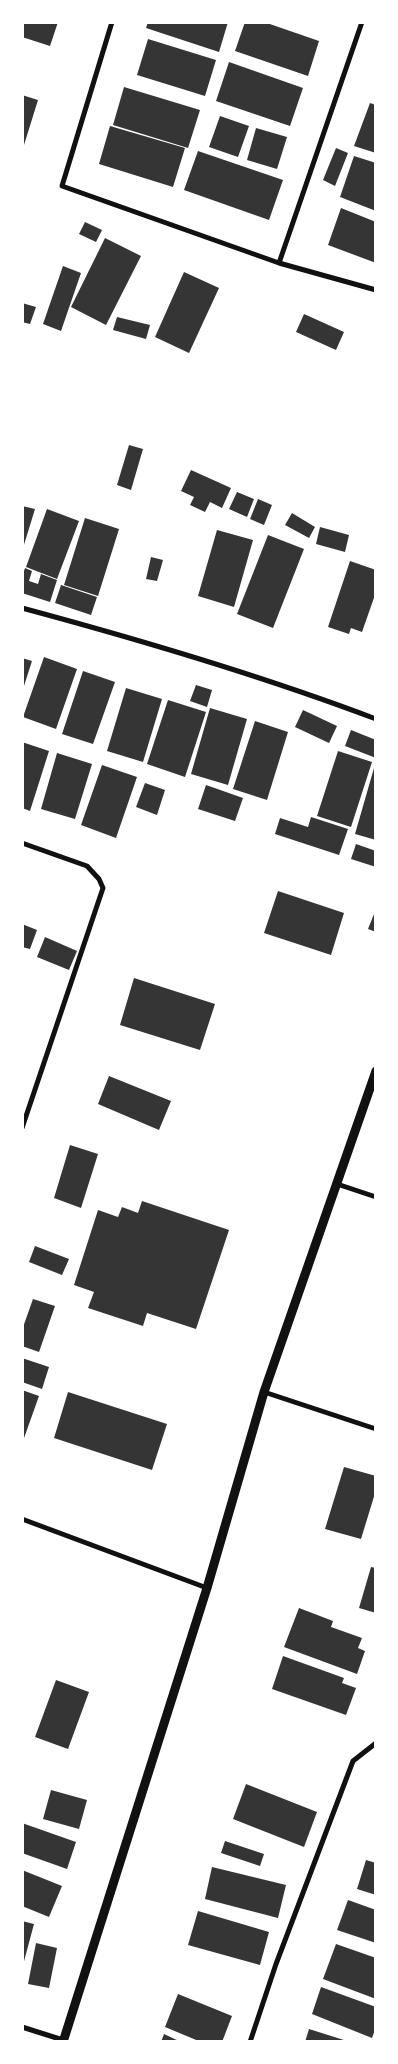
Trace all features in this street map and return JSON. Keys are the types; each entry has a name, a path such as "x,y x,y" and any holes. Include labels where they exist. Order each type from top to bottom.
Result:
{"street":[{"path":"112,22 62,186 279,264 376,290"},
{"path":"279,264 362,22"},
{"path":"22,608 138,640 324,699 376,719"},
{"path":"22,843 87,866 99,879 103,888 22,1128"},
{"path":"22,2027 63,2041 207,1588 264,1392 376,1071"},
{"path":"336,1184 376,1197"},
{"path":"264,1392 376,1429"},
{"path":"22,1518 207,1588"},
{"path":"250,2042 276,1964 353,1761 376,1743"}],"building":[{"path":"22,22 58,22 50,46 22,37"},
{"path":"148,22 228,22 219,52 146,28"},
{"path":"245,22 264,22 319,41 308,76 235,51"},
{"path":"148,39 216,60 205,96 137,75"},
{"path":"229,62 303,88 290,126 216,101"},
{"path":"124,87 200,110 188,148 113,125"},
{"path":"22,95 38,100 24,145 22,144"},
{"path":"370,103 376,105 376,153 354,146"},
{"path":"220,116 249,126 238,157 209,147"},
{"path":"110,126 185,148 173,187 99,164"},
{"path":"256,128 287,137 277,169 247,160"},
{"path":"336,148 348,153 335,186 323,180"},
{"path":"198,151 283,180 269,220 184,190"},
{"path":"354,156 376,163 376,211 340,197"},
{"path":"341,208 376,222 376,263 328,245"},
{"path":"85,222 102,230 96,242 79,234"},
{"path":"105,238 141,256 106,325 71,307"},
{"path":"63,266 81,273 61,331 43,324"},
{"path":"184,272 219,288 189,353 155,337"},
{"path":"22,303 36,307 30,324 22,322"},
{"path":"304,314 344,332 336,350 296,332"},
{"path":"117,317 150,325 146,339 113,330"},
{"path":"129,445 143,449 131,490 117,485"},
{"path":"191,470 231,488 222,508 210,502 205,512 190,505 194,497 181,491"},
{"path":"237,492 254,499 247,517 229,509"},
{"path":"258,499 272,505 264,525 250,519"},
{"path":"22,506 35,509 23,548 22,548"},
{"path":"47,509 79,521 57,579 26,567"},
{"path":"292,513 315,527 309,538 285,525"},
{"path":"85,518 119,529 98,596 64,585"},
{"path":"320,527 349,535 345,552 316,544"},
{"path":"217,530 253,540 234,607 198,596"},
{"path":"268,535 304,549 273,628 237,614"},
{"path":"151,557 163,560 157,581 146,579"},
{"path":"350,561 376,570 376,592 362,632 351,628 349,634 328,627"},
{"path":"25,568 32,571 29,581 38,584 41,574 57,580 50,602 22,593 22,577"},
{"path":"61,585 97,597 91,615 55,603"},
{"path":"44,657 77,669 56,729 23,717"},
{"path":"22,658 32,661 23,689 22,689"},
{"path":"83,671 115,682 93,744 62,734"},
{"path":"196,685 212,690 207,707 190,701"},
{"path":"126,688 162,699 143,762 107,751"},
{"path":"168,700 206,712 185,777 147,764"},
{"path":"210,708 247,719 228,785 191,774"},
{"path":"303,710 337,726 329,743 295,727"},
{"path":"255,721 288,732 267,800 233,789"},
{"path":"351,730 376,740 376,758 345,746"},
{"path":"22,742 49,751 30,811 22,808"},
{"path":"338,751 372,762 351,827 317,816"},
{"path":"57,753 92,764 75,819 41,809"},
{"path":"102,765 137,777 116,838 81,825"},
{"path":"374,768 376,769 376,840 355,834"},
{"path":"145,783 165,790 157,815 136,807"},
{"path":"206,785 243,798 235,821 198,809"},
{"path":"311,817 348,829 339,855 275,834 280,818 308,827"},
{"path":"356,844 376,851 376,867 351,859"},
{"path":"278,891 344,913 331,955 264,933"},
{"path":"376,909 376,932 368,929"},
{"path":"22,924 37,930 30,949 22,947"},
{"path":"45,937 77,951 69,970 37,957"},
{"path":"134,978 215,1004 200,1050 120,1025"},
{"path":"109,1076 171,1101 159,1130 98,1104"},
{"path":"70,1145 98,1154 81,1208 54,1198"},
{"path":"142,1201 229,1230 196,1329 147,1313 143,1326 88,1308 94,1292 74,1285 98,1210 118,1217 122,1207 138,1213"},
{"path":"35,1246 69,1259 62,1275 29,1262"},
{"path":"33,1299 55,1306 39,1352 22,1346 22,1330"},
{"path":"22,1358 49,1367 42,1389 22,1382"},
{"path":"22,1390 39,1396 23,1441 22,1441"},
{"path":"68,1392 167,1424 152,1470 54,1438"},
{"path":"344,1467 376,1476 376,1490 361,1539 325,1529"},
{"path":"371,1567 376,1568 376,1613 359,1608"},
{"path":"299,1608 333,1621 331,1627 362,1638 358,1648 365,1651 357,1674 284,1647"},
{"path":"283,1656 344,1678 342,1683 356,1688 346,1715 272,1689"},
{"path":"56,1680 89,1692 68,1749 35,1737"},
{"path":"246,1784 317,1812 304,1847 233,1819"},
{"path":"51,1790 87,1800 79,1829 43,1819"},
{"path":"22,1823 76,1842 67,1869 22,1853"},
{"path":"225,1841 264,1854 260,1866 221,1853"},
{"path":"366,1860 376,1863 376,1895 357,1889"},
{"path":"212,1867 286,1885 278,1918 205,1899"},
{"path":"22,1870 62,1886 49,1917 22,1906"},
{"path":"348,1900 376,1910 376,1943 337,1930"},
{"path":"198,1911 269,1932 260,1965 188,1945"},
{"path":"22,1921 34,1924 23,1965 22,1965"},
{"path":"36,1943 57,1948 49,1988 28,1984"},
{"path":"336,1944 376,1958 376,1999 323,1979"},
{"path":"321,1987 376,2007 376,2027 372,2038 312,2014"},
{"path":"178,1994 232,2016 222,2042 201,2042 165,2027"},
{"path":"309,2029 347,2041 347,2042 305,2042"},
{"path":"164,2034 181,2042 161,2042"}]}
